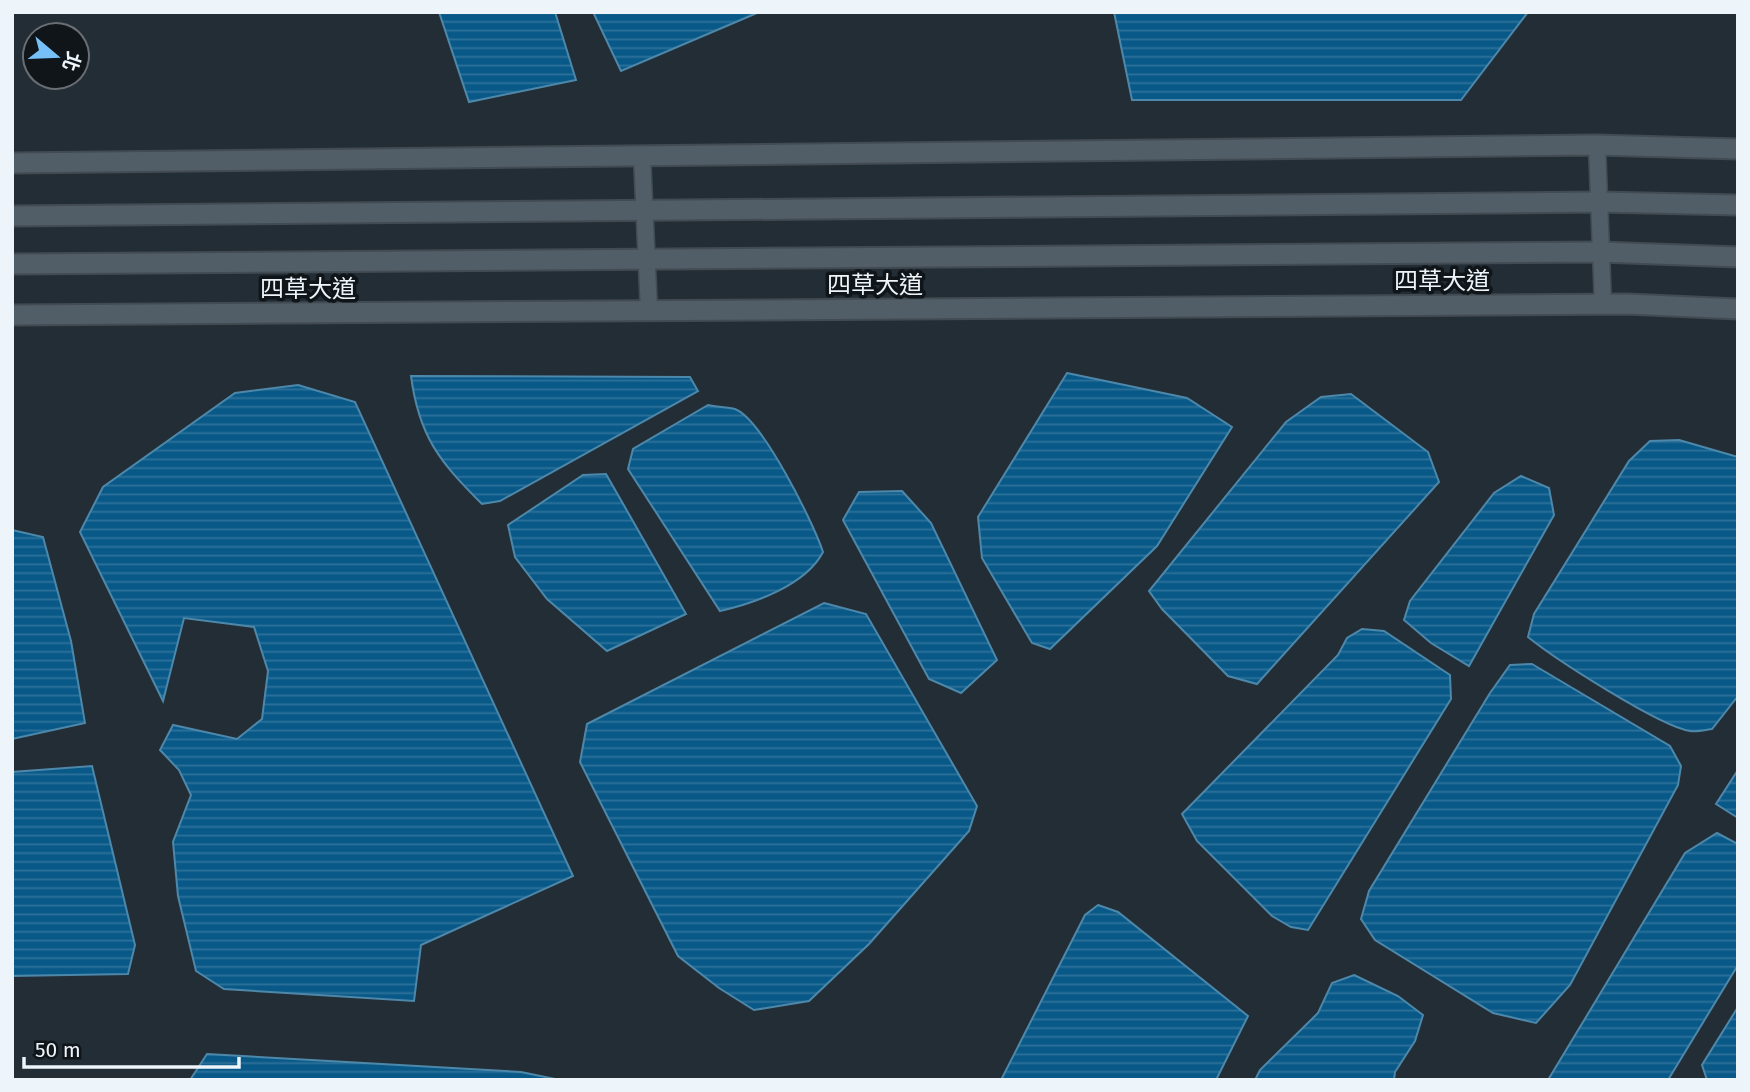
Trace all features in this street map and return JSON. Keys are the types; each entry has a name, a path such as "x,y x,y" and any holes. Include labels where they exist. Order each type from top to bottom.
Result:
{"street":[{"path":"12,163 1597,145 1738,149"},
{"path":"12,216 1599,202 1738,205"},
{"name":"四草大道","path":"12,264 1600,253 1738,257"},
{"name":"四草大道","path":"12,315 1602,305 1738,309"}],"lane":[{"path":"1597,145 1602,305"},
{"path":"642,156 649,311"}],"water":[{"path":"439,12 555,12 576,80 469,102"},
{"path":"593,12 757,12 757,13 621,71"},
{"path":"1114,12 1528,12 1461,100 1132,100"},
{"path":"1067,373 1187,398 1232,427 1157,546 1050,649 1032,643 982,558 978,517"},
{"path":"411,376 690,377 698,391 500,501 482,504 454,475 434,447 420,416"},
{"path":"298,385 355,402 573,876 421,945 414,1001 224,989 196,971 178,896 173,842 191,795 179,770 160,750 173,725 237,739 262,719 268,671 254,627 184,618 163,701 80,532 103,487 235,393"},
{"path":"1351,394 1428,452 1439,482 1257,684 1228,676 1162,609 1149,591 1286,422 1321,397"},
{"path":"708,405 735,409 759,432 786,474 823,552 805,574 792,583 763,598 720,611 628,469 633,449"},
{"path":"1679,440 1738,457 1738,696 1712,729 1695,731 1675,726 1632,705 1528,637 1534,614 1629,461 1650,441"},
{"path":"606,474 686,614 607,651 547,599 515,557 508,525 583,475"},
{"path":"1521,476 1549,488 1554,515 1469,666 1431,643 1404,620 1410,601 1494,493"},
{"path":"902,491 931,523 997,660 961,693 929,679 843,520 859,492"},
{"path":"12,530 43,537 71,641 85,723 12,739"},
{"path":"824,603 866,614 977,806 969,831 869,944 809,1001 754,1010 719,988 678,956 580,762 587,724"},
{"path":"1362,629 1384,631 1450,675 1451,699 1308,930 1291,927 1272,916 1197,841 1182,814 1338,655 1347,638"},
{"path":"1532,664 1670,746 1681,766 1678,785 1570,985 1536,1023 1493,1013 1375,940 1361,919 1369,891 1490,693 1510,665"},
{"path":"92,766 135,945 128,974 12,976 12,772"},
{"path":"1738,770 1738,818 1716,804"},
{"path":"1717,833 1738,844 1738,965 1668,1080 1548,1080 1685,853"},
{"path":"1098,905 1118,912 1248,1016 1216,1080 1001,1080 1085,915"},
{"path":"1354,975 1398,996 1423,1015 1415,1041 1395,1072 1394,1080 1255,1080 1260,1070 1318,1013 1332,983"},
{"path":"1738,1007 1738,1080 1707,1080 1702,1065"},
{"path":"207,1054 521,1072 560,1080 190,1080"}]}
